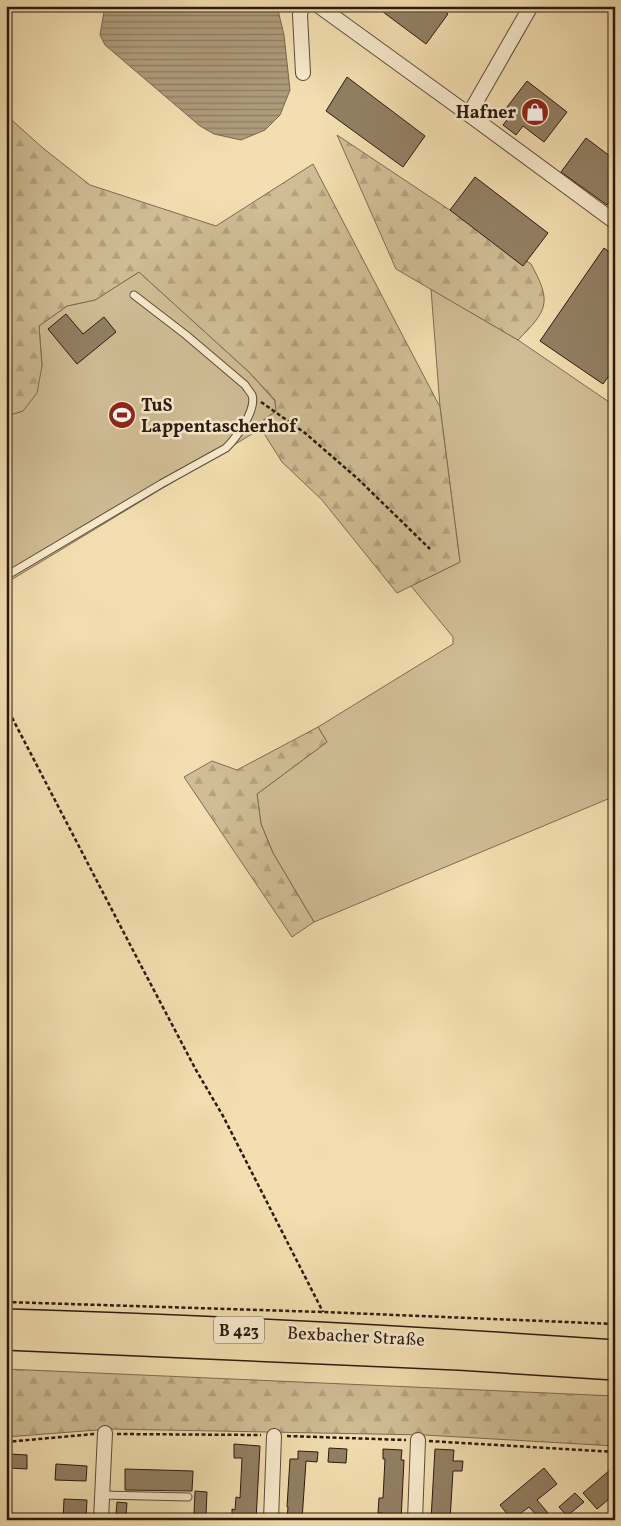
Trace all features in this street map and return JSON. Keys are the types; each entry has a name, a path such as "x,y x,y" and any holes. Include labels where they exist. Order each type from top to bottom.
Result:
{"main road":[{"name":"Bexbacher Straße","path":"6,1320 106,1323 615,1351"},
{"name":"Bexbacher Straße","path":"6,1339 449,1358 615,1370"}],"street":[{"path":"302,6 300,15 303,73"},
{"path":"318,6 615,222"},
{"path":"469,114 531,6"},
{"path":"101,1520 104,1434"},
{"path":"271,1520 274,1436"},
{"path":"415,1520 418,1440"}],"lane":[{"path":"6,576 161,484 226,448 243,426 252,406 252,396 245,385 186,335 134,295"},
{"path":"102,1495 188,1497"}],"path":[{"path":"252,396 305,433 363,484 430,549"},
{"path":"6,706 160,1001 223,1116 324,1312"},
{"path":"6,1302 615,1324"},
{"path":"6,1442 104,1434 274,1436 418,1440 615,1452"}],"green space":[{"path":"6,115 44,149 90,185 216,226 313,164 440,407 460,562 397,593 322,500 282,462 258,424 276,411 275,400 249,372 139,272 95,300 67,306 39,326 42,366 37,393 23,411 6,416"},
{"path":"337,135 531,264 542,288 544,305 536,321 518,340 396,269"},
{"path":"139,272 249,372 275,401 276,411 258,424 252,434 6,583 6,416 23,411 42,366 39,326 67,306 95,300"},
{"path":"431,289 518,340 615,406 615,796 314,922 273,853 261,824 257,794 327,742 318,727 453,644 453,637 411,586 460,562 440,407"},
{"path":"318,727 327,742 257,794 261,824 273,853 314,922 292,937 184,777 212,761 237,770"},
{"path":"6,1369 615,1396 615,1446 425,1435 110,1429 6,1437"}],"shaded area":[{"path":"105,6 277,6 284,35 290,90 280,115 265,130 241,140 214,134 200,126 105,45 100,35"}],"building":[{"path":"375,6 437,6 448,14 426,44"},
{"path":"347,77 425,136 403,167 326,111"},
{"name":"Hafner","path":"527,81 567,112 544,142 523,126 516,135 503,125 510,116 504,111"},
{"path":"586,138 615,160 615,195 607,205 561,172"},
{"path":"475,177 548,233 523,266 450,210"},
{"path":"604,248 615,256 615,367 603,384 540,341"},
{"path":"66,314 83,334 104,317 116,332 77,364 48,329"},
{"path":"234,1444 260,1446 256,1520 232,1520 232,1509 235,1510 236,1497 240,1498 242,1458 234,1458"},
{"path":"329,1448 347,1449 346,1463 328,1462"},
{"path":"383,1449 402,1450 401,1460 404,1460 401,1520 382,1520 382,1513 378,1513 379,1498 383,1498 385,1459 383,1459"},
{"path":"435,1449 454,1450 453,1461 463,1461 462,1471 453,1471 450,1520 431,1520"},
{"path":"298,1451 318,1452 317,1462 306,1461 302,1520 287,1520 290,1459 298,1459"},
{"path":"10,1454 27,1455 27,1469 10,1468"},
{"path":"56,1464 87,1466 86,1481 55,1480"},
{"path":"544,1468 557,1484 537,1500 548,1513 540,1519 529,1507 512,1520 500,1505"},
{"path":"125,1469 193,1471 192,1491 125,1490"},
{"path":"610,1470 615,1476 615,1494 597,1509 583,1493"},
{"path":"195,1491 207,1492 206,1515 194,1514"},
{"path":"575,1493 584,1502 567,1516 559,1507"},
{"path":"64,1499 87,1500 86,1517 73,1516 73,1520 63,1520"},
{"path":"117,1502 127,1503 126,1515 116,1514"}],"place":[{"name":"Hafner","path":"535,112"},
{"name":"TuS Lappentascherhof","path":"122,415"}]}
